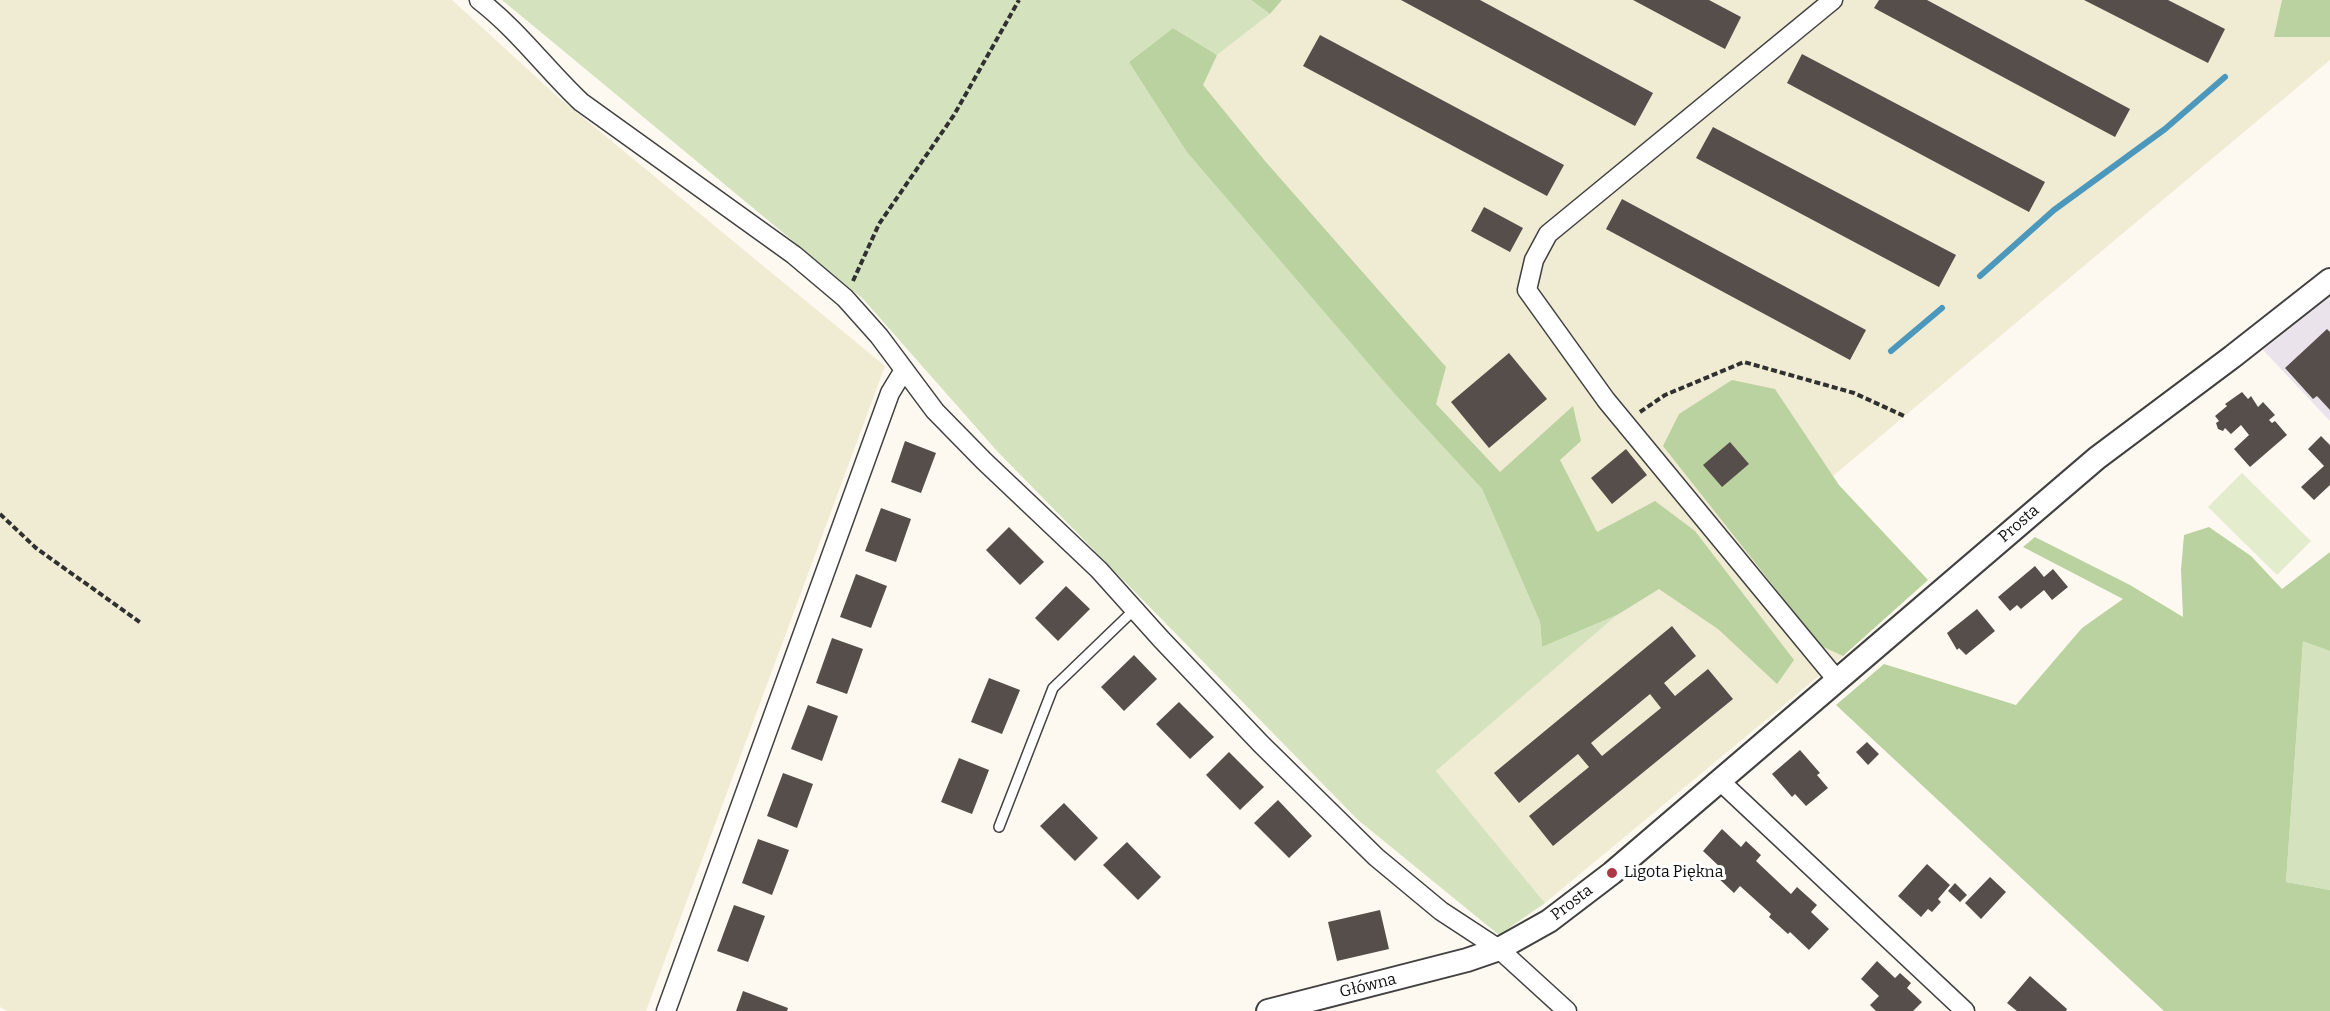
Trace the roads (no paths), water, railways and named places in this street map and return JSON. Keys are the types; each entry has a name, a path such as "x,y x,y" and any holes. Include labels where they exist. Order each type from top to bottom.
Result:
{"street":[{"path":"479,0 512,28 557,79 581,102 794,255 845,298 879,336 935,411 1099,570 1261,744 1388,868 1442,911 1499,949 1567,1011"},
{"path":"1833,0 1548,234 1534,260 1527,290 1624,423 1837,680"},
{"name":"Prosta","path":"1467,960 1499,949 1559,913 1612,873 2097,458 2330,280"},
{"path":"666,1011 890,393 904,370"},
{"path":"1720,781 1965,1011"},
{"name":"Główna","path":"1268,1011 1467,960"}],"lane":[{"path":"999,827 1053,688 1134,610"}],"waterway":[{"path":"1980,276 2054,210 2165,129 2225,77"},
{"path":"1891,351 1942,308"}],"place":[{"name":"Ligota Piękna","path":"1612,873"}]}
